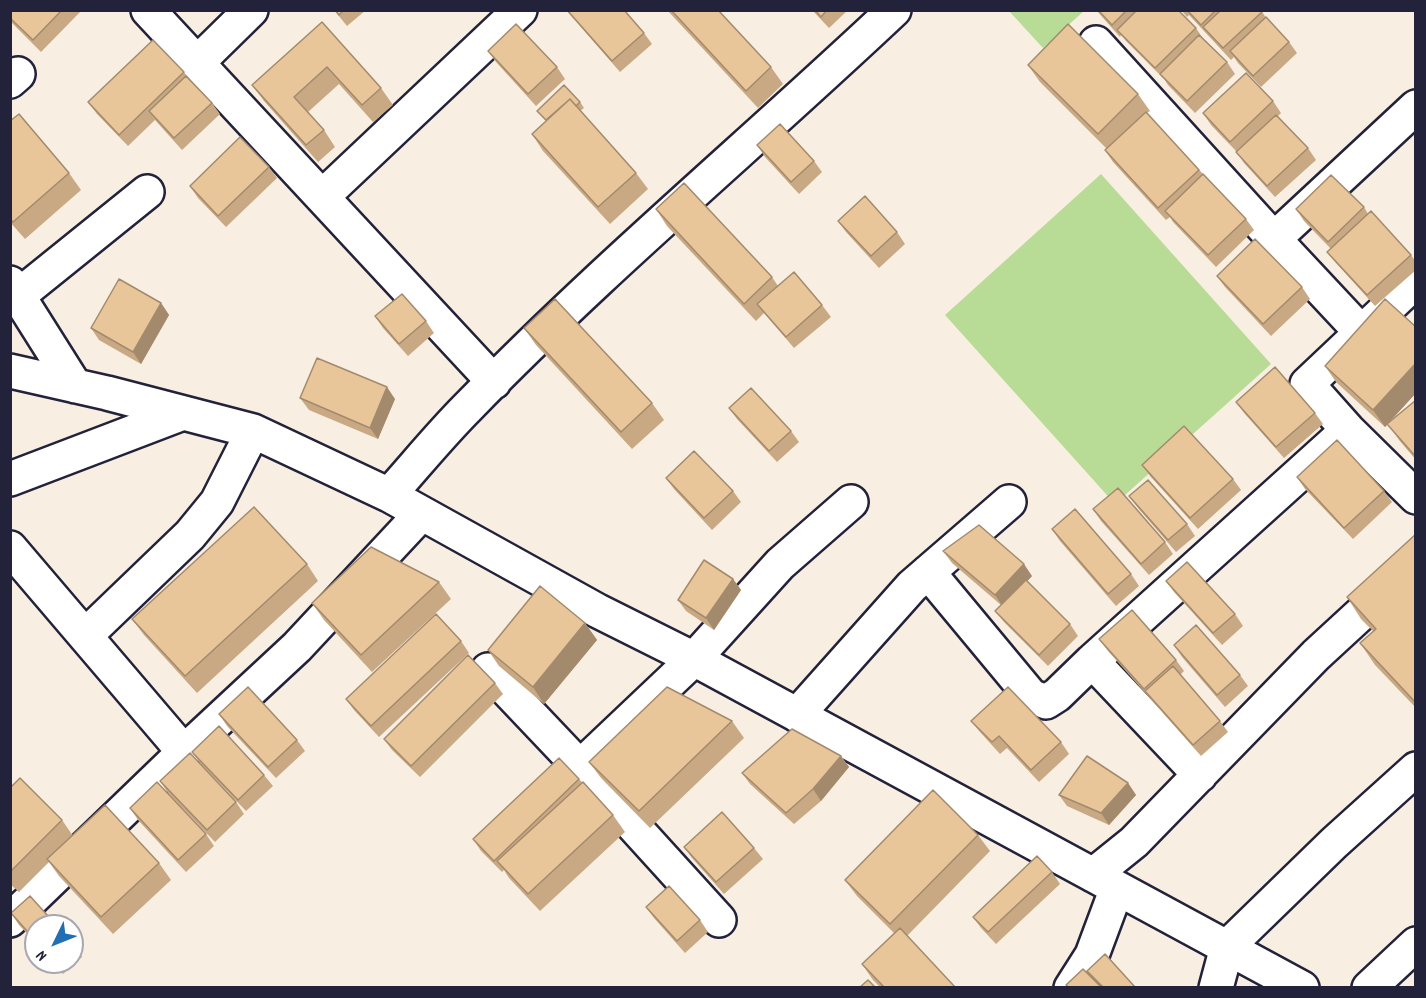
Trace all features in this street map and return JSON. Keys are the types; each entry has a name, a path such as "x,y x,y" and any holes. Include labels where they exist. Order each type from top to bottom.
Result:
{"street":[{"path":"148,10 495,382"},
{"path":"197,63 251,10"},
{"path":"322,197 520,10"},
{"path":"389,495 467,408 593,285 786,112 894,10"},
{"path":"1096,43 1361,332"},
{"path":"1274,239 1416,107"},
{"path":"75,386 14,289 147,192"},
{"path":"1416,280 1307,384 1348,430 1416,497"},
{"path":"10,371 253,431 389,495 598,611 694,659 1302,987"},
{"path":"10,479 183,413"},
{"path":"928,572 1031,696 1046,702 1057,695 1348,430"},
{"path":"85,636 190,535 217,502 253,431"},
{"path":"580,767 694,659 780,564 851,502"},
{"path":"797,715 888,611 928,572 1009,502"},
{"path":"12,915 297,647 422,514"},
{"path":"10,548 184,752"},
{"path":"1071,987 1092,955 1105,882 1134,842 1316,655 1416,562"},
{"path":"1092,661 1200,775"},
{"path":"488,670 719,920"},
{"path":"1216,987 1227,947 1334,843 1416,769"},
{"path":"1369,987 1416,944"}],"green space":[{"path":"1009,11 1084,11 1043,48"},
{"path":"1101,174 1271,364 1115,504 945,315"}],"building":[{"path":"10,10 62,10 33,40 10,18"},
{"path":"567,10 624,10 644,33 612,61"},
{"path":"671,10 718,10 771,67 746,91"},
{"path":"815,10 827,10 821,17"},
{"path":"1098,10 1127,10 1112,25"},
{"path":"1137,10 1178,10 1196,28 1155,68 1117,30"},
{"path":"1187,10 1216,10 1201,25"},
{"path":"1221,10 1261,10 1262,12 1223,48 1203,27"},
{"path":"1266,17 1289,42 1253,76 1230,51"},
{"path":"322,22 381,88 362,105 327,67 294,97 324,130 306,145 252,85"},
{"path":"516,24 557,67 528,94 488,51"},
{"path":"1068,24 1138,94 1098,134 1028,65"},
{"path":"1199,35 1227,62 1187,101 1160,74"},
{"path":"153,40 184,72 119,135 88,102"},
{"path":"1246,73 1273,101 1230,142 1203,113"},
{"path":"186,76 212,103 174,138 149,111"},
{"path":"564,85 580,102 576,106 570,99 546,120 537,111"},
{"path":"570,99 636,173 598,207 532,134"},
{"path":"1146,112 1199,170 1158,208 1105,150"},
{"path":"19,114 69,173 13,222 10,219 10,121"},
{"path":"1276,115 1308,148 1267,186 1236,152"},
{"path":"780,124 814,161 791,182 757,145"},
{"path":"240,137 269,167 218,216 190,186"},
{"path":"1203,174 1246,219 1208,255 1165,211"},
{"path":"1331,175 1364,207 1328,242 1296,209"},
{"path":"684,183 772,277 744,304 656,209"},
{"path":"865,196 897,232 871,256 838,221"},
{"path":"1371,211 1411,255 1367,295 1327,252"},
{"path":"1255,239 1302,287 1263,324 1217,276"},
{"path":"794,272 822,305 786,337 757,304"},
{"path":"119,279 161,303 133,352 91,328"},
{"path":"402,294 426,321 399,344 375,316"},
{"path":"555,299 652,403 621,432 524,328"},
{"path":"1385,299 1416,327 1416,363 1373,410 1325,366"},
{"path":"317,358 387,387 370,428 300,398"},
{"path":"1275,367 1315,413 1276,447 1236,402"},
{"path":"751,388 791,431 769,451 729,408"},
{"path":"1416,400 1416,457 1387,424"},
{"path":"1184,426 1233,479 1190,518 1142,465"},
{"path":"1337,440 1384,491 1344,528 1297,477"},
{"path":"694,451 733,491 704,518 666,478"},
{"path":"1148,480 1187,524 1168,540 1129,496"},
{"path":"1118,488 1165,542 1141,564 1093,509"},
{"path":"254,507 307,564 185,676 132,619"},
{"path":"1075,509 1131,574 1108,594 1052,529"},
{"path":"979,525 1024,564 995,595 943,551"},
{"path":"1416,534 1416,703 1360,643 1376,629 1347,597"},
{"path":"371,547 439,582 361,655 312,603"},
{"path":"704,560 733,579 706,618 678,600"},
{"path":"1187,562 1235,614 1213,633 1166,581"},
{"path":"1026,580 1070,624 1039,655 995,611"},
{"path":"540,586 585,623 533,687 488,650"},
{"path":"1132,610 1176,660 1144,689 1099,639"},
{"path":"436,614 461,641 371,726 346,699"},
{"path":"1196,625 1240,675 1217,695 1174,645"},
{"path":"468,655 495,683 411,766 384,739"},
{"path":"1173,666 1220,721 1193,745 1145,691"},
{"path":"248,687 297,740 268,767 219,714"},
{"path":"667,687 732,721 639,811 589,762"},
{"path":"1008,687 1061,742 1031,770 999,736 992,742 971,721"},
{"path":"219,726 264,775 238,800 192,752"},
{"path":"792,729 841,756 813,789 786,813 742,773"},
{"path":"190,753 236,802 207,830 160,781"},
{"path":"1087,756 1128,783 1101,813 1059,795"},
{"path":"559,758 579,779 494,861 473,839"},
{"path":"20,778 62,820 10,872 10,788"},
{"path":"157,782 206,834 178,860 130,808"},
{"path":"583,782 613,815 528,894 497,861"},
{"path":"933,790 978,835 890,924 845,880"},
{"path":"105,805 159,863 101,917 47,859"},
{"path":"722,812 754,848 716,882 684,847"},
{"path":"1037,856 1052,872 988,932 973,917"},
{"path":"669,886 700,920 677,941 646,907"},
{"path":"30,896 46,914 24,914 24,928 11,913"},
{"path":"900,928 955,987 884,987 862,964"},
{"path":"1105,954 1135,987 1103,987 1087,971"},
{"path":"1083,969 1101,987 1069,987 1066,985"},
{"path":"868,980 875,987 860,987"}]}
